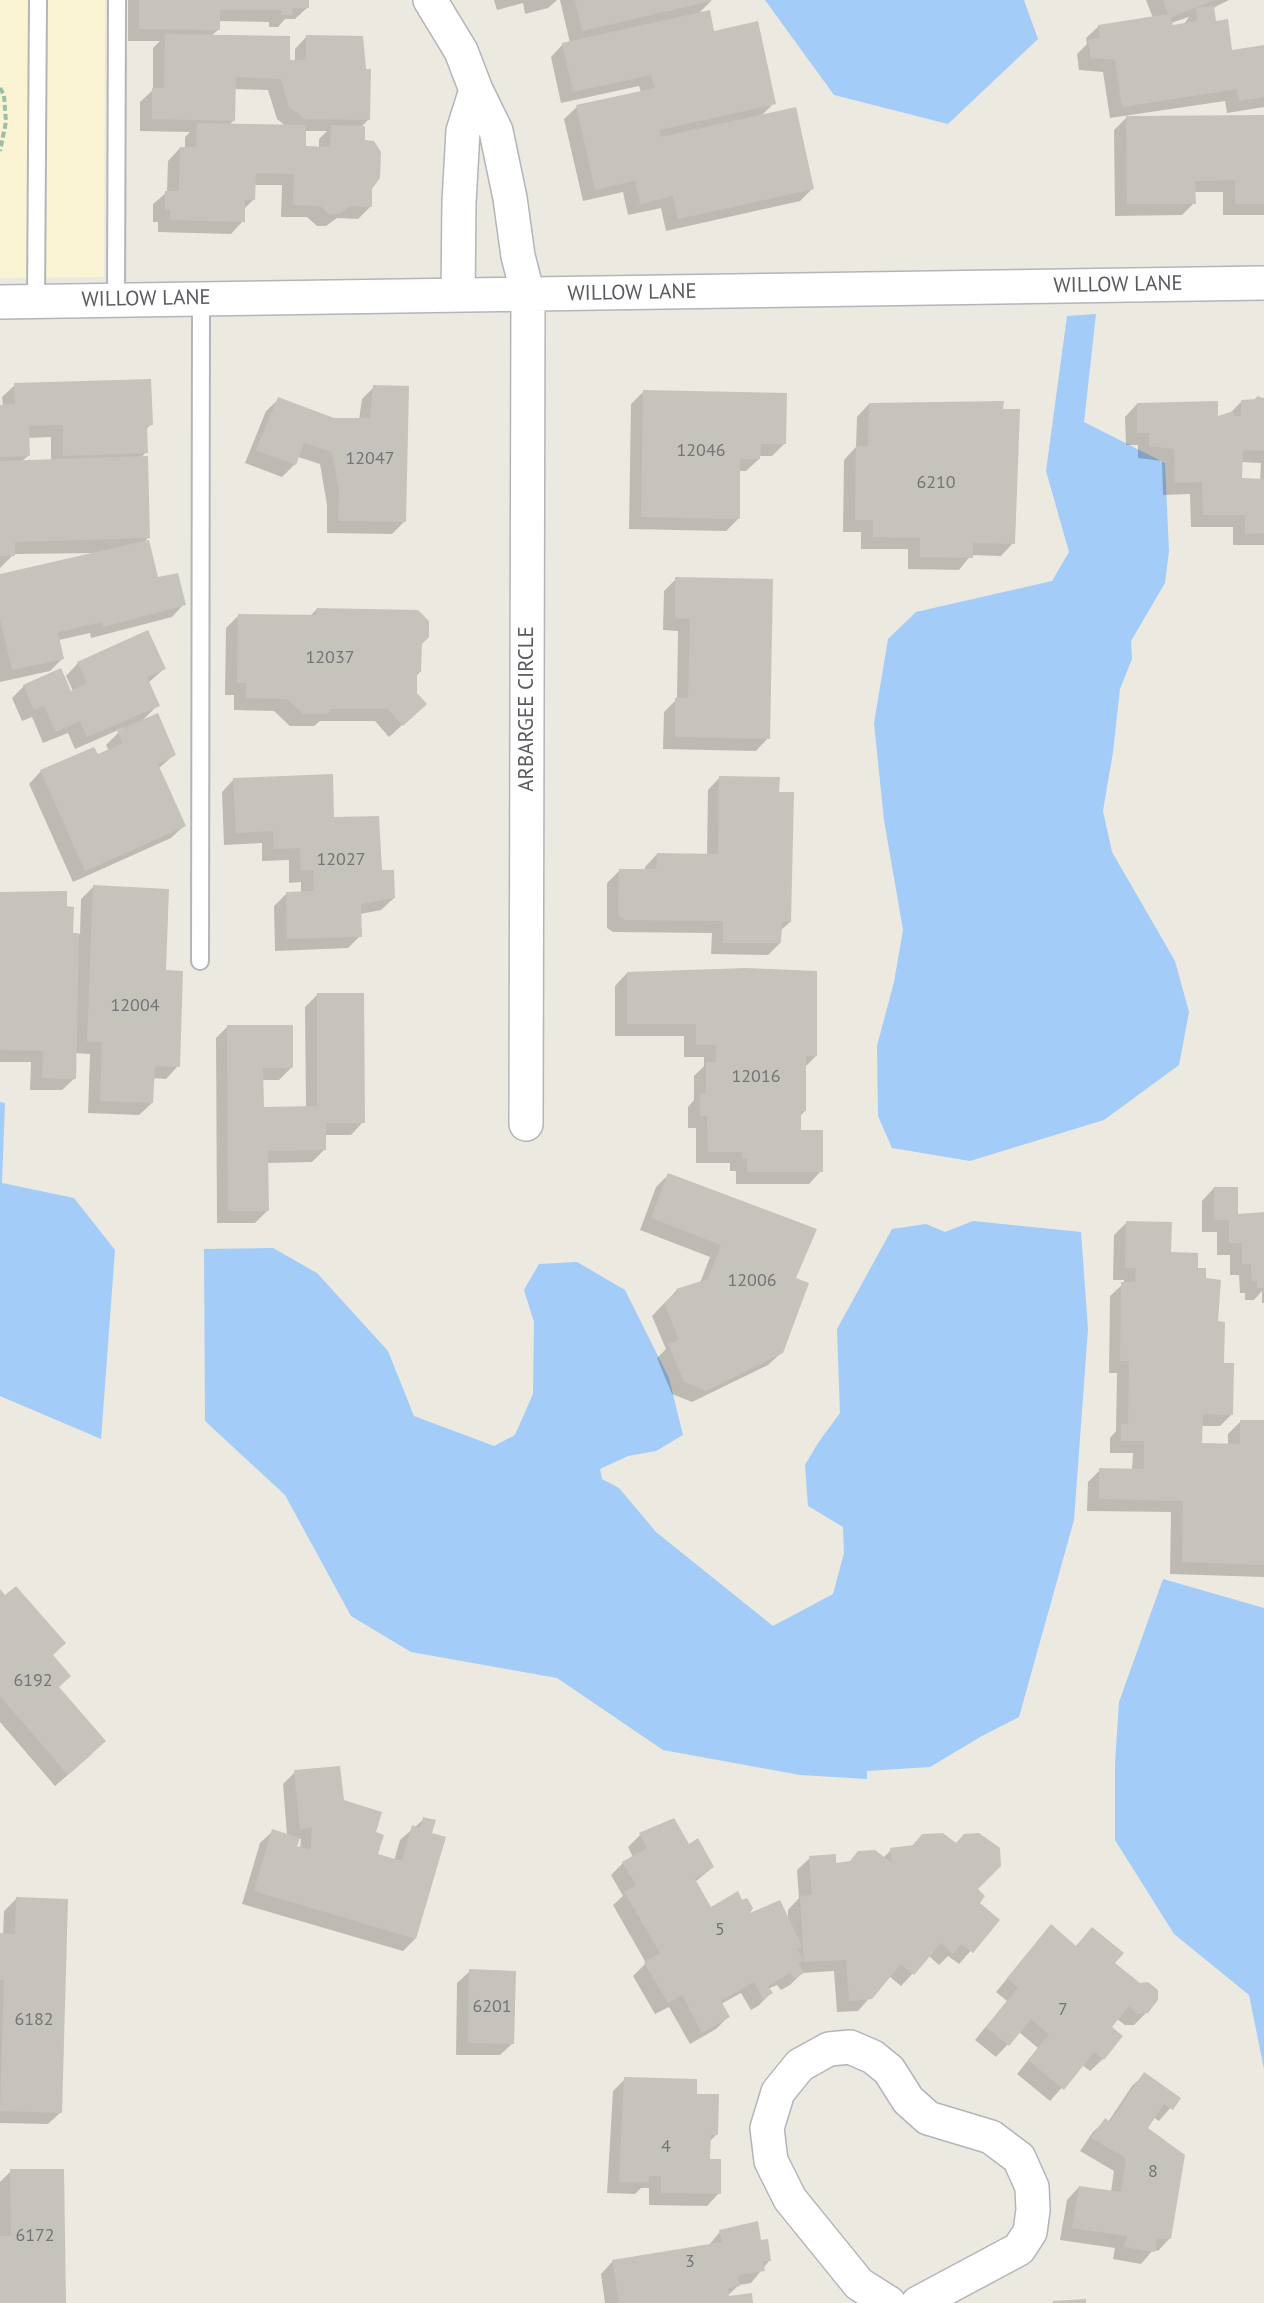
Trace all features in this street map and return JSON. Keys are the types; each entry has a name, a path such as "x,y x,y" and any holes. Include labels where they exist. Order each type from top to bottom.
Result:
{"street":[{"name":"ARBARGEE CIRCLE","path":"430,0 461,51 476,90 496,131 510,198 518,256 528,295 526,1124"},
{"path":"458,295 459,202 464,131 476,90"},
{"name":"WILLOW LANE","path":"0,302 1264,283"},
{"path":"889,2303 859,2284 790,2199 771,2161 767,2128 778,2092 800,2065 829,2049 850,2047 873,2057 889,2070 908,2100 928,2118 991,2137 1019,2158 1032,2187 1033,2210 1030,2232 1019,2249 918,2303"}],"lane":[{"path":"36,301 38,0"},
{"path":"116,299 117,0"},
{"path":"200,961 201,298"}],"path":[{"path":"0,88 4,95 6,122 0,151"}],"shaded area":[{"path":"0,0 105,0 104,277 0,278"}],"water":[{"path":"765,0 1024,0 1038,39 948,124 834,95"},
{"path":"1096,314 1084,422 1165,463 1169,551 1165,583 1131,641 1132,659 1120,689 1103,811 1112,852 1175,961 1189,1012 1179,1065 1104,1120 970,1161 892,1148 878,1116 877,1046 894,982 903,930 884,820 874,723 888,639 916,612 1052,581 1069,552 1046,471 1067,316"},
{"path":"0,1102 5,1103 2,1183 74,1198 115,1250 101,1439 0,1396"},
{"path":"973,1221 1081,1232 1088,1329 1074,1520 1019,1717 930,1767 867,1771 867,1779 800,1775 663,1750 557,1678 411,1652 351,1616 285,1495 205,1421 204,1249 273,1248 317,1273 388,1351 414,1416 494,1446 515,1435 533,1394 534,1322 524,1290 539,1264 577,1262 625,1290 669,1378 683,1435 656,1451 628,1456 600,1469 602,1479 619,1488 656,1532 773,1626 833,1594 844,1553 843,1527 808,1506 805,1465 840,1413 837,1329 892,1229 926,1224 945,1232"},
{"path":"1163,1579 1264,1608 1264,2069 1249,1995 1174,1934 1115,1840 1115,1764 1119,1702"}],"building":[{"path":"139,0 309,0 309,8 293,8 292,15 281,15 281,10 220,10 220,30 139,29"},
{"path":"575,0 711,0 711,1 582,31"},
{"path":"1163,0 1215,0 1171,17 1173,25 1197,21 1196,8 1214,6 1216,21 1228,19 1232,50 1264,45 1264,97 1239,101 1237,89 1122,107 1115,60 1091,58 1088,40 1100,38 1098,25 1168,14"},
{"path":"710,10 714,31 758,21 776,104 659,130 661,137 796,107 814,189 678,219 673,196 640,204 635,181 595,190 576,105 655,88 651,75 573,92 562,43"},
{"path":"165,34 290,36 290,60 306,60 306,35 363,36 366,69 371,69 370,120 305,119 289,107 281,79 236,77 235,121 152,119 152,88 164,88"},
{"path":"1264,115 1264,204 1235,204 1235,180 1195,181 1196,204 1127,204 1126,116"},
{"path":"197,123 306,125 306,146 330,147 331,125 365,126 365,140 374,141 381,152 380,178 372,189 372,207 350,206 339,214 329,214 320,206 293,205 294,174 256,173 255,200 245,200 245,222 170,220 170,210 165,210 165,191 179,191 180,147 196,147"},
{"path":"151,379 153,425 147,426 148,453 63,456 63,425 29,426 30,456 0,457 0,405 15,404 14,383"},
{"path":"373,385 409,386 406,522 338,521 339,491 332,452 304,443 296,465 256,450 278,397 334,418 370,418"},
{"path":"643,390 787,393 786,444 761,444 760,459 740,459 740,519 641,517"},
{"path":"1257,396 1264,398 1264,451 1243,450 1242,478 1264,479 1264,533 1245,534 1245,515 1203,515 1202,482 1175,483 1174,449 1149,446 1149,433 1137,433 1137,403 1218,401 1218,416 1234,411 1234,416 1241,416 1241,400 1257,399"},
{"path":"1004,401 1003,409 1020,409 1015,544 973,543 973,558 920,557 920,538 873,537 873,520 855,520 856,446 868,446 869,403"},
{"path":"148,456 150,538 15,542 15,556 0,556 0,461"},
{"path":"149,540 158,577 178,573 186,605 103,627 102,622 58,632 64,659 12,670 0,619 0,574"},
{"path":"675,577 773,579 770,739 675,737 675,698 688,698 690,619 675,618"},
{"path":"317,608 418,610 429,621 429,637 422,644 421,672 417,672 417,693 427,704 403,726 388,709 331,709 328,714 303,714 287,699 246,698 246,683 237,683 238,614 316,615"},
{"path":"148,630 166,669 147,677 160,706 87,737 80,721 56,732 44,706 34,710 23,685 61,668 71,691 87,683 77,662"},
{"path":"158,713 176,755 158,764 186,826 85,871 40,770 94,747 98,754 123,743 117,731"},
{"path":"333,774 334,817 379,816 382,870 394,870 395,898 361,904 362,937 287,939 286,892 314,891 313,870 301,871 300,848 274,849 273,831 236,833 233,778"},
{"path":"719,776 780,777 779,792 794,792 791,922 782,922 781,943 723,943 723,921 625,920 618,915 619,869 656,869 657,853 718,854"},
{"path":"93,885 169,889 166,970 183,971 180,1067 155,1066 153,1103 100,1101 102,1042 87,1042"},
{"path":"67,891 67,906 74,907 73,933 79,933 76,1079 42,1078 43,1051 0,1050 0,892"},
{"path":"746,968 817,971 817,1056 806,1056 806,1111 801,1111 801,1130 823,1130 823,1172 747,1172 747,1159 742,1159 742,1152 708,1152 707,1116 700,1116 700,1093 706,1093 706,1062 716,1062 716,1045 696,1045 696,1024 627,1024 627,972"},
{"path":"317,993 364,993 365,1123 326,1123 326,1150 268,1151 269,1211 228,1211 227,1025 293,1025 293,1068 263,1068 264,1107 317,1106"},
{"path":"668,1173 817,1229 796,1278 809,1283 783,1353 706,1391 684,1382 668,1344 679,1340 664,1303 678,1292 676,1289 708,1279 721,1245 651,1218"},
{"path":"1214,1187 1238,1187 1238,1214 1264,1212 1264,1288 1257,1288 1257,1281 1252,1281 1251,1264 1242,1264 1242,1243 1229,1243 1229,1220 1214,1220"},
{"path":"1126,1221 1172,1222 1171,1252 1198,1253 1198,1268 1206,1268 1206,1278 1221,1280 1218,1321 1225,1322 1224,1363 1234,1363 1233,1415 1203,1414 1202,1443 1240,1444 1240,1420 1264,1420 1264,1565 1182,1562 1183,1501 1099,1499 1099,1468 1144,1469 1144,1441 1121,1441 1121,1424 1128,1424 1129,1361 1120,1361 1121,1282 1135,1282 1136,1268 1125,1268"},
{"path":"16,1586 66,1643 53,1655 71,1676 59,1687 106,1741 68,1775 0,1696 0,1589 5,1595"},
{"path":"340,1766 344,1800 382,1812 376,1832 384,1835 378,1854 402,1861 412,1825 420,1828 423,1817 436,1820 432,1833 446,1837 416,1939 254,1891 272,1829 300,1838 297,1846 311,1850 312,1827 300,1829 294,1770"},
{"path":"674,1818 689,1844 698,1838 714,1867 695,1879 711,1907 738,1891 742,1900 747,1898 753,1908 750,1913 780,1900 802,1946 797,1949 803,1960 798,1962 804,1973 794,1979 790,1973 768,1986 773,1993 763,1999 754,1982 721,2001 730,2017 702,2033 682,1995 668,2003 644,1962 660,1953 624,1892 636,1885 622,1862 647,1848 639,1833"},
{"path":"943,1833 956,1843 964,1834 979,1833 1000,1848 1001,1866 978,1889 985,1896 980,1903 1000,1920 973,1953 961,1944 953,1954 941,1943 914,1975 901,1964 872,1999 849,2001 846,1960 804,1962 800,1896 812,1895 809,1856 836,1854 836,1863 850,1861 858,1851 875,1850 892,1863 890,1848 914,1845 922,1834"},
{"path":"16,1897 68,1899 62,2113 0,2111 4,1980 0,1980 0,1933 15,1934"},
{"path":"1051,1924 1076,1946 1092,1927 1124,1953 1115,1963 1140,1983 1148,1982 1158,1990 1158,2000 1148,2013 1137,2014 1129,2006 1112,2027 1123,2036 1104,2060 1094,2052 1064,2090 1028,2060 1049,2034 1031,2019 1009,2046 986,2027 1018,1988 1007,1978"},
{"path":"469,1969 516,1971 514,2044 468,2043"},
{"path":"1144,2072 1181,2098 1173,2110 1164,2104 1148,2128 1185,2155 1171,2239 1157,2238 1155,2252 1124,2247 1127,2236 1072,2228 1079,2186 1121,2192 1126,2158 1091,2138 1105,2118 1110,2122"},
{"path":"624,2077 697,2079 697,2094 719,2094 718,2135 711,2135 710,2159 721,2159 721,2194 661,2193 661,2176 649,2176 649,2182 619,2182"},
{"path":"10,2169 64,2169 66,2303 0,2303 0,2236 11,2236"},
{"path":"758,2221 761,2240 768,2239 771,2261 763,2262 765,2271 738,2275 740,2286 728,2288 729,2296 752,2293 753,2303 619,2303 612,2260 722,2242 719,2230"},
{"path":"1086,2299 1086,2303 1053,2303 1053,2301"}]}
